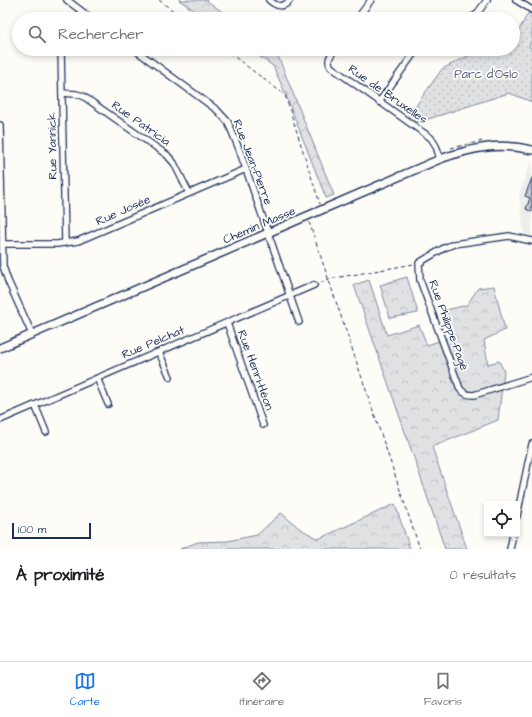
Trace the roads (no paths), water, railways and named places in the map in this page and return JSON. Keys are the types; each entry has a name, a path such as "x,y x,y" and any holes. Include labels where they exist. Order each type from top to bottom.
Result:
{"street":[{"path":"67,0 82,12"},
{"path":"268,0 281,6 290,0"},
{"path":"362,12 371,0"},
{"path":"478,12 487,0"},
{"path":"516,0 532,10"},
{"name":"Rue Yannick","path":"61,56 65,244"},
{"name":"Rue Jean-Pierre","path":"144,56 220,112 230,125 299,322"},
{"name":"Rue de Bruxelles","path":"331,56 329,58 330,66 431,138 436,146 440,159"},
{"path":"379,102 412,56"},
{"name":"Rue Patricia","path":"62,93 83,96 167,155 174,163 189,193"},
{"path":"0,125 3,262 6,275 32,334"},
{"name":"Chemin Masse","path":"0,348 458,152 482,147 508,146 532,150"},
{"name":"Rue Josée","path":"2,244 65,244 82,240 246,169"},
{"name":"Rue Philippe-Pagé","path":"532,241 509,236 454,244 444,248 419,263 420,280 460,389 464,394 474,395 532,378"},
{"name":"Rue Pelchat","path":"0,420 314,285"},
{"name":"Rue Henri-Héon","path":"227,323 263,425"},
{"path":"159,352 170,377"},
{"path":"97,378 108,404"},
{"path":"35,405 46,432"},
{"path":"520,502 532,444"},
{"path":"512,549 513,537"}],"park label":[{"name":"Parc d'Oslo","path":"486,74"}]}
